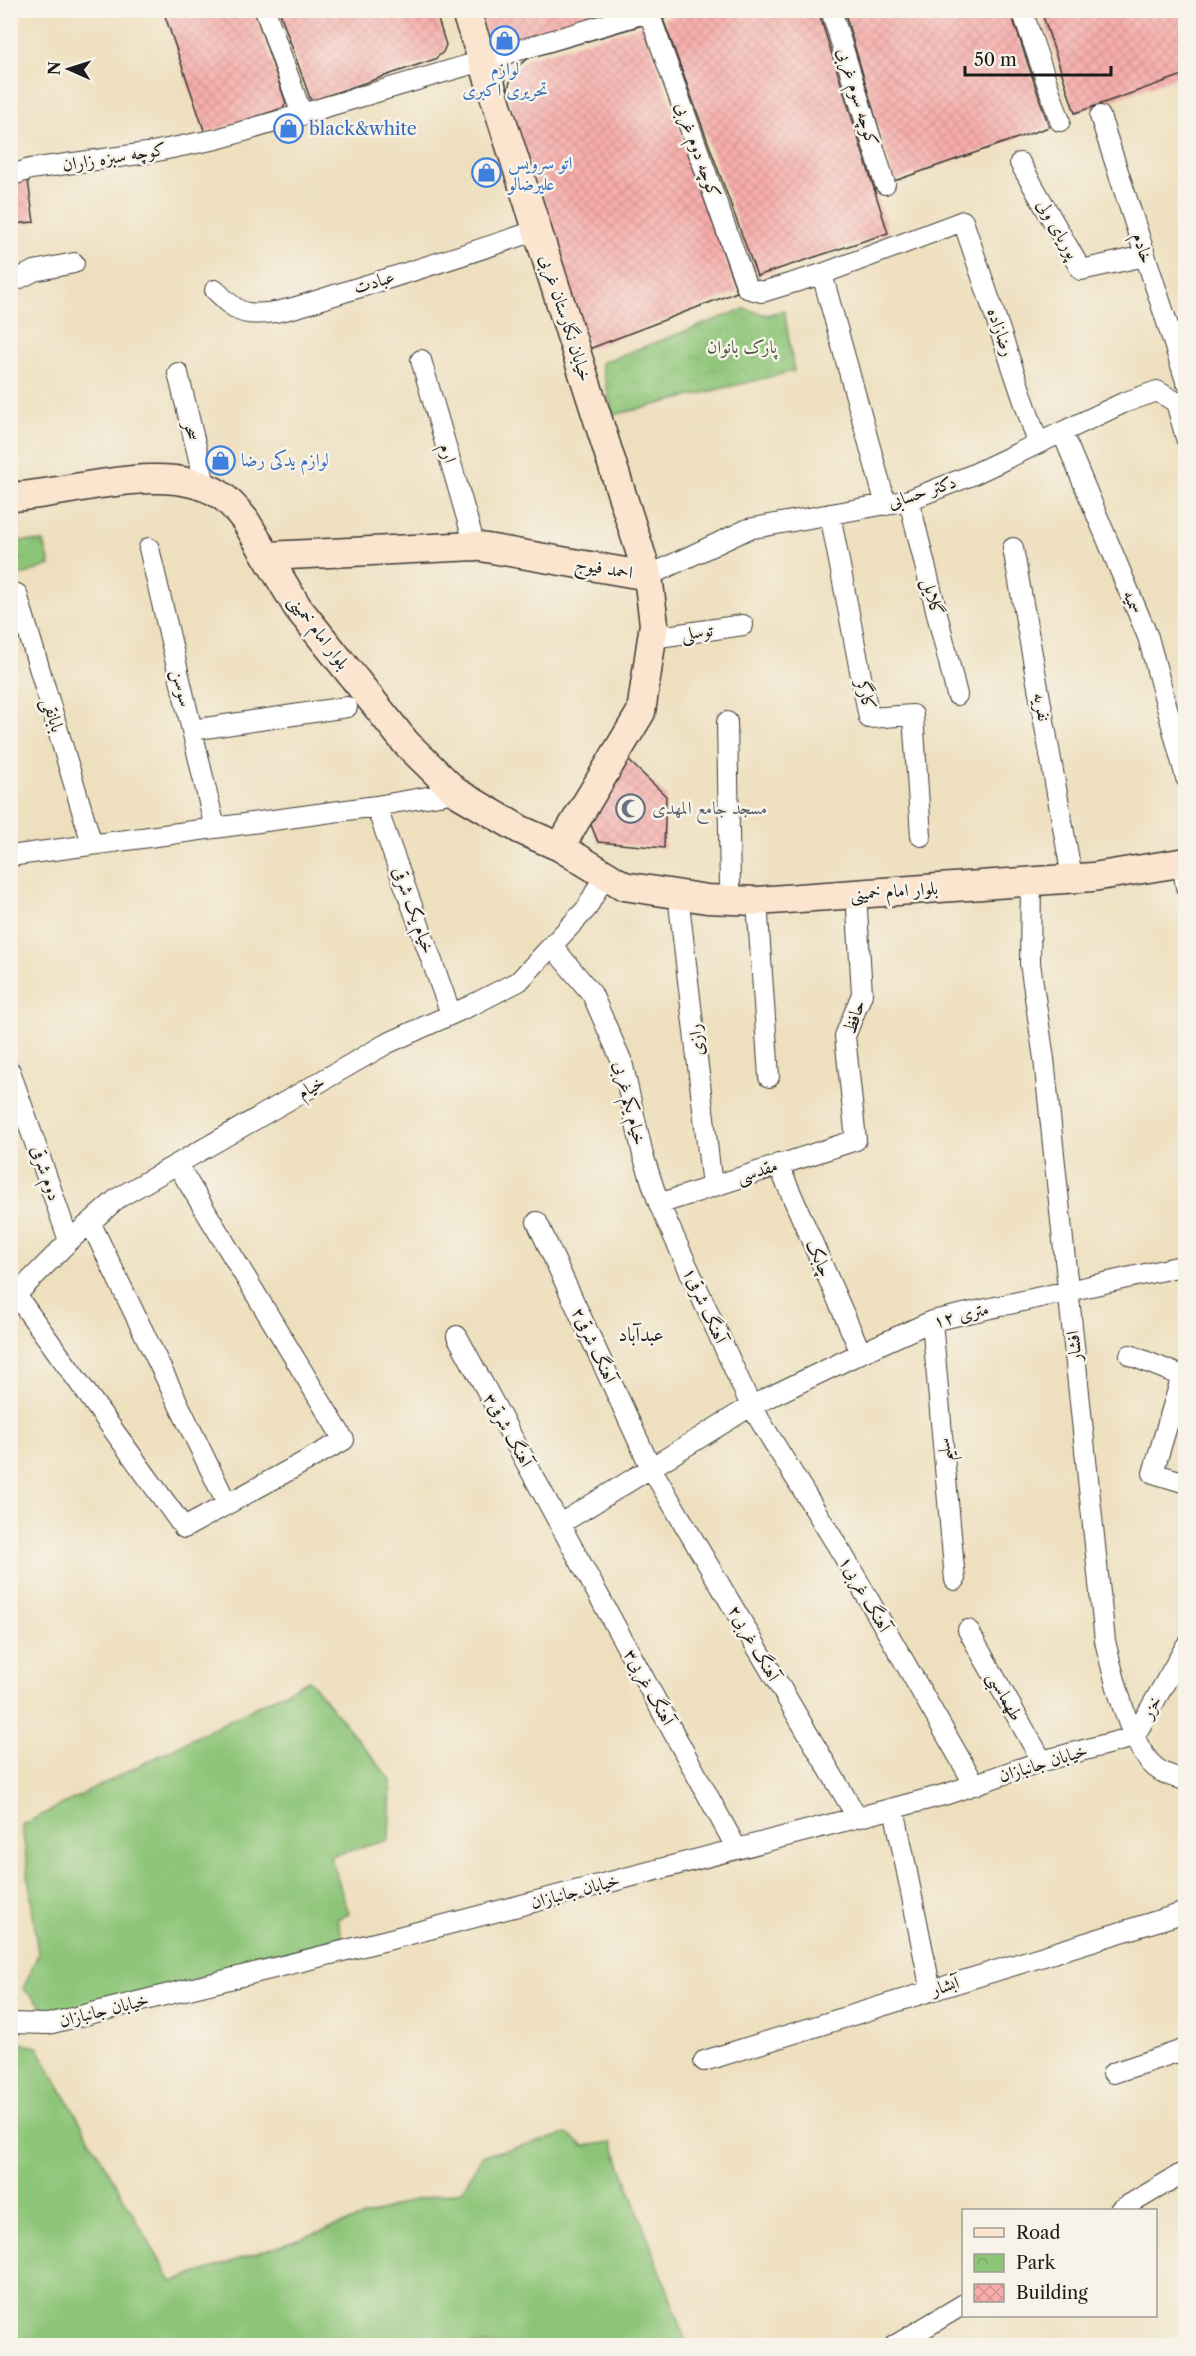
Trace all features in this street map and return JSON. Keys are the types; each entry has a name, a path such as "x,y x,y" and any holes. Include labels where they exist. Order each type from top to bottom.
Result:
{"street":[{"path":"265,10 302,115"},
{"name":"خیابان نگارستان غربی","path":"465,10 648,576"},
{"name":"کوچه سوم غربی","path":"831,10 885,184"},
{"path":"1022,10 1060,121"},
{"name":"کوچه سبزه زاران","path":"10,176 30,169 147,153 217,139 651,11"},
{"name":"کوچه دوم غربی","path":"651,11 747,288 762,292 822,274"},
{"name":"خادم","path":"1100,116 1185,381"},
{"name":"پوریای ولی","path":"1020,163 1081,270 1145,256"},
{"name":"رضازاده","path":"822,274 963,220 1038,443"},
{"name":"عبادت","path":"215,290 232,305 246,313 268,312 346,291 538,230"},
{"path":"10,283 34,271 74,263"},
{"path":"822,274 886,505"},
{"name":"ارم","path":"421,360 475,546"},
{"name":"سحر","path":"178,373 206,489"},
{"name":"دکتر حسابی","path":"648,576 748,529 909,500 972,475 1123,403 1157,391 1181,402"},
{"path":"1181,402 1185,438"},
{"name":"سمیه","path":"1062,432 1148,637 1185,778"},
{"name":"بلوار امام خمینی","path":"11,494 135,480 174,480 219,494 235,507 298,608 406,743 456,792 521,830 560,847 624,886 707,899 757,900 1094,877 1184,865"},
{"name":"گلایل","path":"909,500 957,695"},
{"name":"کارگر","path":"830,514 868,718 913,715 921,836"},
{"name":"احمد فیوج","path":"267,556 475,546 648,576 654,624 641,712 560,847"},
{"name":"سوسن","path":"149,548 215,828"},
{"name":"نفریه","path":"1013,548 1070,866"},
{"name":"بابانقی","path":"10,596 17,594 92,844"},
{"name":"توسلی","path":"652,638 742,625"},
{"path":"192,730 347,707"},
{"path":"727,722 729,886"},
{"path":"10,855 376,806 456,792"},
{"name":"خیام یک شرقی","path":"376,806 452,1014"},
{"name":"بلوار امام خمینی","path":"605,874 627,873 729,886 1070,866 1184,865"},
{"name":"خیام","path":"13,1298 69,1241 118,1198 386,1044 519,981 587,908 605,874"},
{"name":"افشار","path":"1031,882 1030,963 1044,1059 1105,1641 1117,1688 1134,1737 1158,1770 1185,1780"},
{"name":"حافظ","path":"856,893 862,994 845,1036 856,1140"},
{"name":"رازی","path":"678,895 712,1186"},
{"path":"757,900 769,1077"},
{"name":"خیام یکم غربی","path":"553,947 592,994 622,1062 643,1155 659,1204"},
{"name":"دوم شرقی","path":"10,1071 69,1241"},
{"name":"مقدسی","path":"659,1204 856,1140"},
{"path":"13,1298 184,1528 344,1440 177,1164"},
{"name":"چابک","path":"778,1164 861,1353"},
{"name":"آهنگ شرقی۱","path":"659,1204 751,1407"},
{"path":"90,1222 227,1504"},
{"name":"آهنگ شرقی۲","path":"537,1222 651,1468"},
{"name":"۱۲ متری","path":"560,1524 751,1407 932,1321 1185,1265"},
{"name":"سلیم","path":"932,1321 955,1580"},
{"name":"آهنگ شرقی۳","path":"457,1336 560,1524"},
{"path":"1130,1355 1182,1376 1153,1473 1185,1483"},
{"name":"آهنگ غربی۱","path":"751,1407 843,1555 975,1785"},
{"name":"آهنگ غربی۲","path":"651,1468 857,1817"},
{"name":"آهنگ غربی۳","path":"560,1524 737,1849"},
{"name":"طهماسبی","path":"968,1630 1042,1761"},
{"name":"خزر","path":"1134,1737 1185,1646"},
{"name":"خیابان جانبازان","path":"10,2023 48,2024 399,1937 894,1808 975,1785 1042,1761 1134,1737"},
{"path":"894,1808 931,1991"},
{"name":"آبشار","path":"704,2061 1185,1912"},
{"path":"1113,2073 1185,2049"},
{"path":"1123,2209 1185,2171"},
{"path":"894,2346 962,2305"}],"green space":[{"name":"پارک بانوان","path":"744,309 767,315 784,310 794,371 613,415 601,363"},
{"path":"10,540 44,542 50,565 11,579"},
{"path":"309,1680 391,1780 389,1840 330,1856 349,1914 337,1919 344,1942 54,2016 23,1989 38,1954 22,1825"},
{"path":"11,2041 37,2047 172,2282 413,2200 462,2191 482,2156 567,2134 584,2146 612,2142 688,2345 11,2345"}],"building":[{"path":"163,10 254,10 286,103 283,108 205,133"},
{"path":"279,10 435,10 446,45 443,52 435,59 311,101"},
{"path":"477,10 624,10 512,47 497,45 489,41"},
{"path":"688,10 818,10 888,233 757,276 663,19"},
{"path":"844,10 1010,10 1049,127 894,181"},
{"path":"1041,10 1186,10 1186,74 1075,113"},
{"path":"643,25 737,292 589,349 508,97 508,88 513,73 529,58"},
{"path":"27,174 34,222 14,224 13,176"},
{"path":"10,332 17,344 10,347"},
{"name":"مسجد جامع المهدی","path":"626,758 666,796 664,848 598,842 589,820"}],"place":[{"name":"لوازم تحریری اکبری","path":"505,40"},
{"name":"black&white","path":"288,129"},
{"name":"اتو سرویس علیرضالو","path":"487,173"},
{"name":"لوازم یدکی رضا","path":"220,460"},
{"name":"مسجد جامع المهدی","path":"631,808"}],"district":[{"name":"عبدآباد","path":"641,1334"}]}
